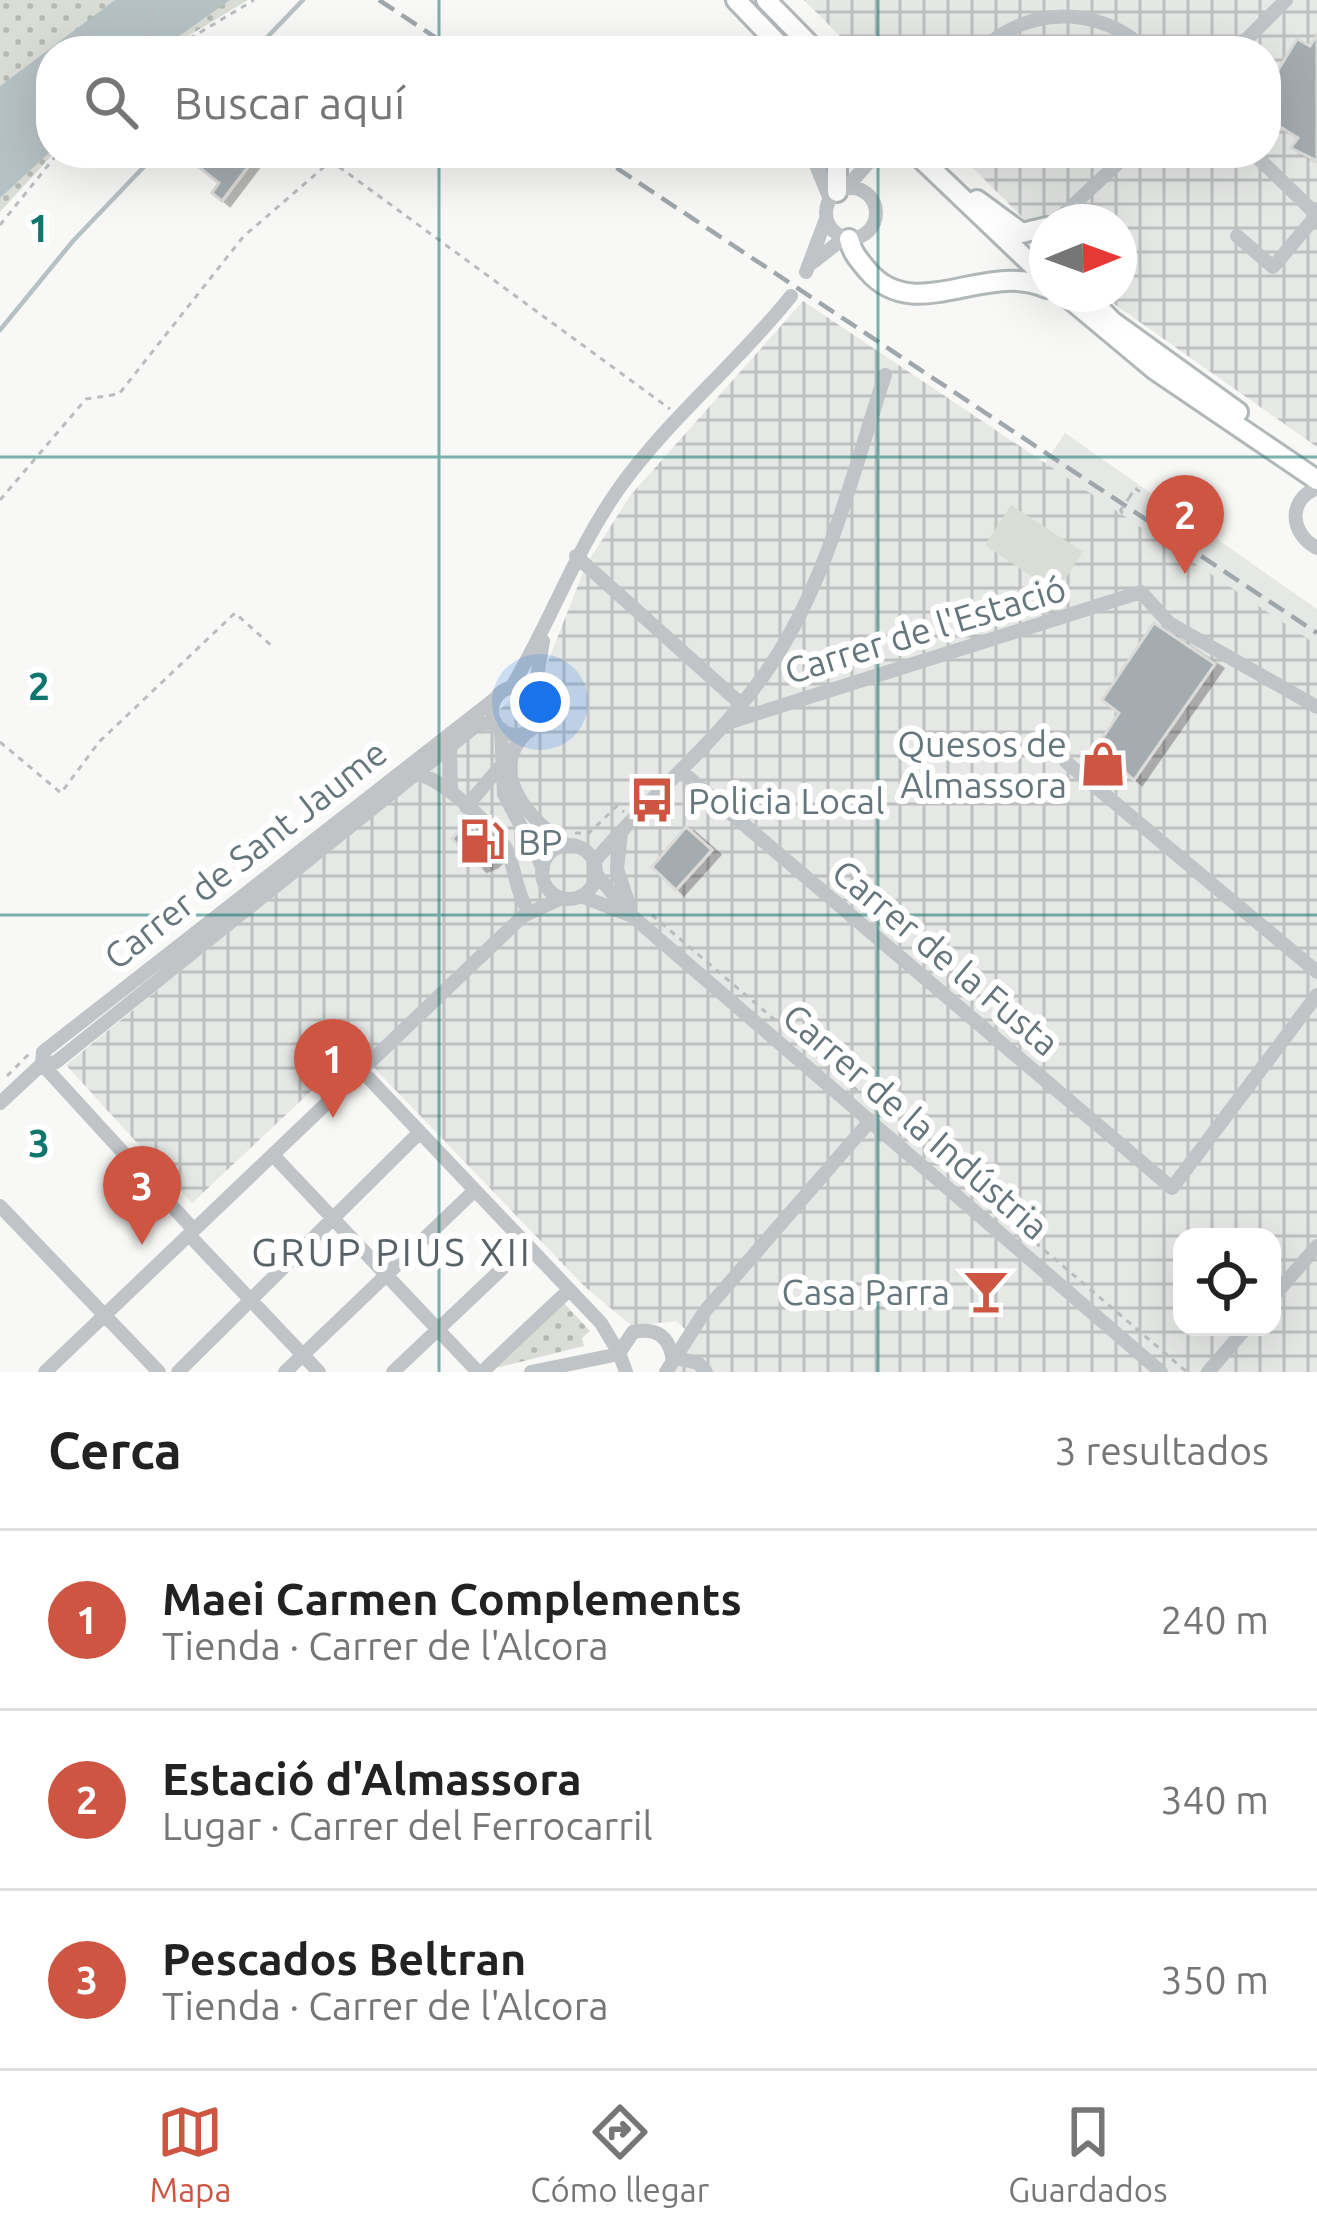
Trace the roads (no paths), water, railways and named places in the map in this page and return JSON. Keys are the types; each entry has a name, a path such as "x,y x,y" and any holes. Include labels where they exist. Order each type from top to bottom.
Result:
{"main road":[{"path":"736,0 771,36"},
{"path":"766,0 801,36"},
{"path":"782,0 817,36"},
{"path":"837,168 838,193"},
{"path":"930,168 1029,266"},
{"path":"946,168 1029,250"},
{"path":"977,200 1022,233 1029,231"},
{"path":"847,239 874,278 905,294 933,295 1015,277 1029,280"},
{"path":"1085,312 1317,484"},
{"path":"1089,312 1317,465"},
{"path":"1098,312 1112,328"}],"street":[{"path":"1248,36 1276,3"},
{"path":"1001,36 1022,21 1058,14 1099,21 1123,36"},
{"path":"821,168 838,193"},
{"path":"862,168 838,193 809,267 847,239 864,236 874,225 873,168"},
{"path":"1074,204 1113,168"},
{"path":"1237,236 1274,267 1317,215 1268,168"},
{"path":"838,193 871,196"},
{"path":"826,219 847,239"},
{"path":"562,898 541,881 530,844 510,810 499,768 496,698 511,688 544,633 575,556 621,485 679,415 754,344 791,296"},
{"path":"525,912 581,896 621,830 727,723 770,667 817,572 886,375"},
{"path":"1317,484 1299,500 1294,514 1303,539 1317,548"},
{"path":"575,556 742,705"},
{"name":"Carrer de l'Estació","path":"727,723 1141,592 1169,623 1317,706"},
{"path":"544,633 534,695 539,716 514,745 510,766 516,793 535,823 573,846 595,868"},
{"path":"511,688 534,695"},
{"name":"Carrer de Sant Jaume","path":"42,1064 43,1052 496,698"},
{"name":"Carrer de Sant Jaume","path":"0,1103 42,1064 56,1062 478,724 498,725"},
{"path":"498,725 527,732"},
{"path":"450,748 451,789"},
{"path":"1066,762 1317,972"},
{"path":"466,807 499,768"},
{"name":"Carrer de la Fusta","path":"681,771 1172,1188 1317,995"},
{"path":"418,775 434,777 451,789 508,852 525,912"},
{"path":"45,1372 525,912 551,852 621,830"},
{"path":"621,830 617,869 638,920"},
{"path":"508,852 530,844"},
{"name":"Carrer de la Indústria","path":"595,868 638,920 1161,1372"},
{"path":"514,886 541,881"},
{"name":"Carrer de la Indústria","path":"581,896 638,920"},
{"path":"42,1064 319,1372"},
{"path":"362,1070 601,1323 626,1372"},
{"path":"670,1361 705,1311 870,1121"},
{"path":"178,1372 420,1132"},
{"path":"273,1155 480,1372 568,1291"},
{"path":"284,1372 474,1191"},
{"path":"0,1206 159,1372"},
{"path":"393,1372 526,1246"},
{"path":"1281,1288 1317,1246"},
{"path":"663,1336 705,1311"},
{"path":"601,1323 634,1332 649,1329 663,1336 670,1361"},
{"path":"531,1372 619,1354 634,1332"},
{"path":"1208,1372 1239,1336"},
{"path":"670,1361 698,1363 706,1372"}],"waterway":[{"path":"268,36 303,0"},
{"path":"0,330 73,241 143,168"}],"railway":[{"path":"379,0 433,36"},
{"path":"617,168 1317,633"}],"place":[{"name":"Estació d'Almassora","path":"1185,574"},
{"name":"Quesos de Almassora","path":"1103,764"},
{"name":"Policia Local","path":"652,800"},
{"name":"BP","path":"482,841"},
{"name":"Maei Carmen Complements","path":"333,1118"},
{"name":"Pescados Beltran","path":"142,1245"},
{"name":"Casa Parra","path":"986,1291"}],"district":[{"name":"GRUP PIUS XII","path":"392,1251"}]}
